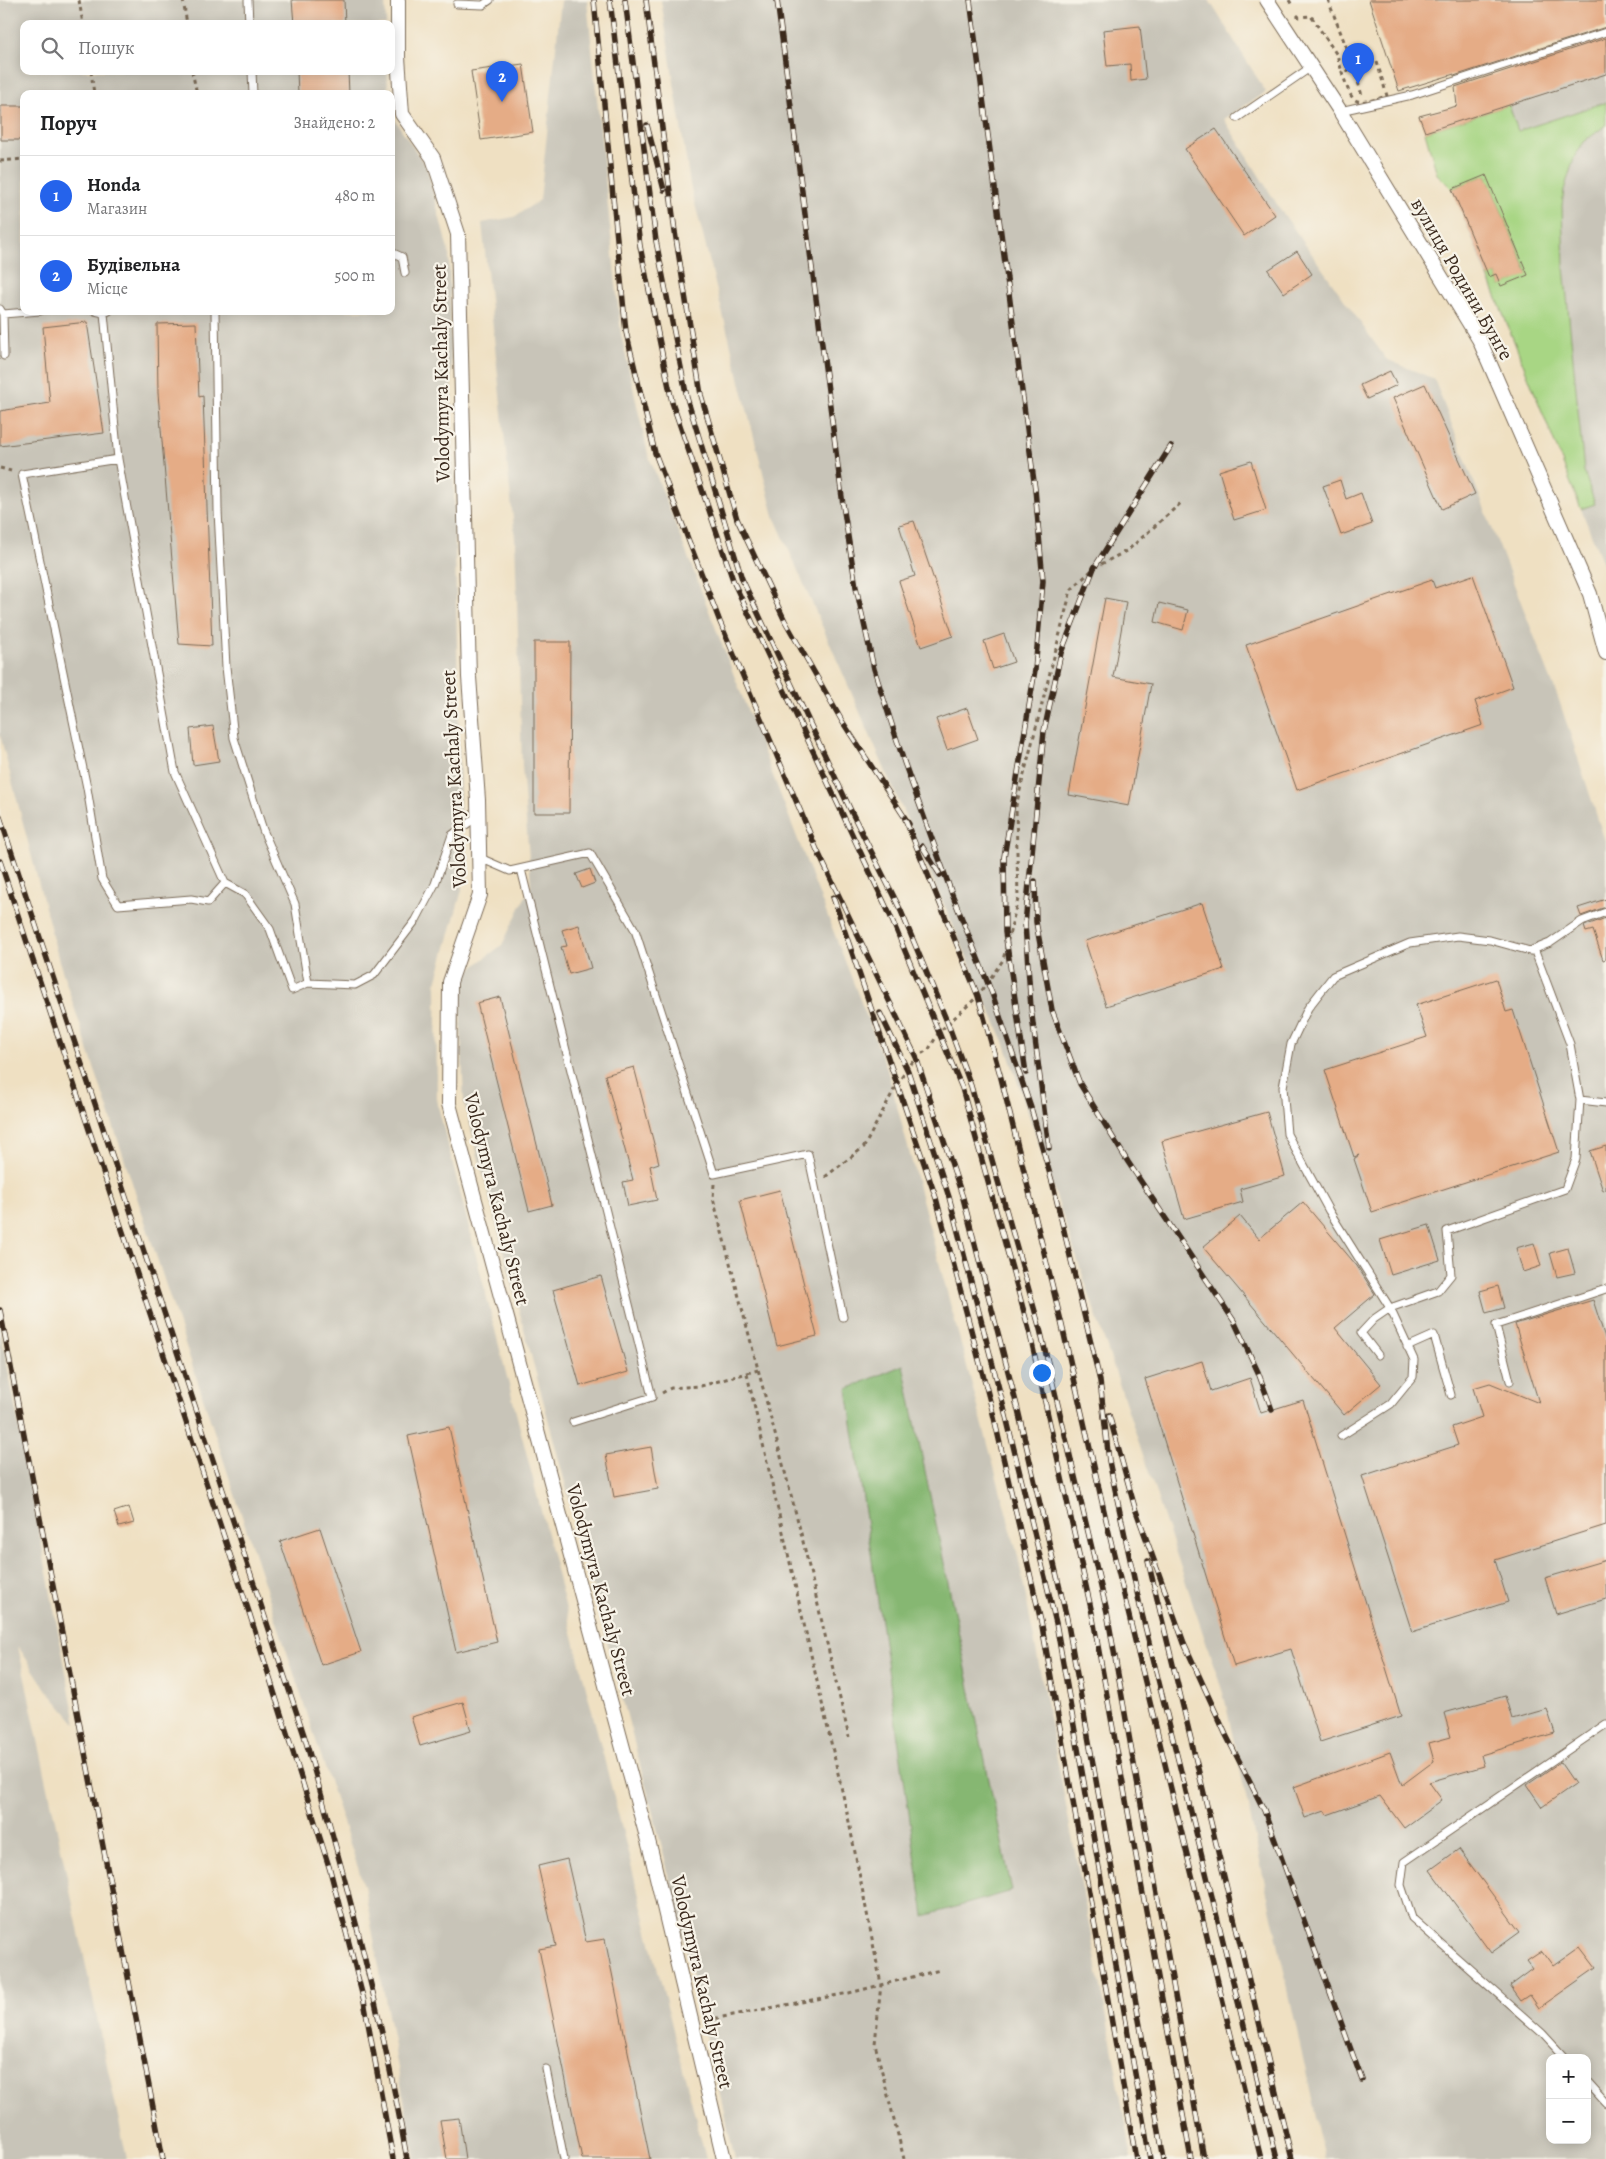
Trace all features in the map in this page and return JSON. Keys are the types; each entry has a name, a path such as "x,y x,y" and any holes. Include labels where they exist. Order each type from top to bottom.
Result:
{"street":[{"name":"Volodymyra Kachaly Street","path":"398,0 398,56 402,114 433,158 458,234 469,677 478,816 480,895 450,982 449,1104 648,1842 724,2159"},
{"name":"вулиця Родини Бунґе","path":"1267,0 1340,111 1479,339 1590,594 1606,653"}],"lane":[{"path":"248,0 249,20"},
{"path":"457,4 483,5 490,0"},
{"path":"1340,111 1412,95 1606,32"},
{"path":"1237,118 1311,67"},
{"path":"252,75 253,90"},
{"path":"395,254 402,257 405,273"},
{"path":"4,356 1,311 20,311"},
{"path":"106,315 118,459 175,772 225,883 246,894 270,929 292,990 308,983 356,985 374,975 416,920 435,884 452,835 478,816"},
{"path":"215,315 218,511 226,667 234,738 263,830 295,904 308,983"},
{"path":"118,459 22,474 87,788 102,879 118,905 191,899 208,902 225,883"},
{"path":"479,858 510,872 590,853 636,930 714,1174 808,1154 843,1317"},
{"path":"522,869 652,1397 574,1422"},
{"path":"1342,1436 1391,1404 1413,1377 1414,1360 1390,1308 1329,1211 1287,1134 1283,1087 1291,1044 1308,1008 1333,976 1410,943 1458,936 1490,940 1530,951 1550,943 1582,921 1606,912"},
{"path":"1378,1355 1361,1333 1374,1319 1390,1308 1438,1291 1452,1275 1447,1231 1565,1189 1576,1159 1580,1100 1570,1044 1534,949"},
{"path":"1580,1100 1606,1103"},
{"path":"1510,1381 1496,1325 1606,1289"},
{"path":"1407,1347 1434,1334 1451,1395"},
{"path":"1561,2054 1542,2033 1412,1918 1401,1885 1404,1862 1606,1724"},
{"path":"546,2068 564,2159"},
{"path":"1591,2086 1606,2103"}],"path":[{"path":"79,0 82,20"},
{"path":"183,0 186,20"},
{"path":"1289,0 1298,18 1311,16 1337,55 1342,72 1350,97 1357,102 1364,102 1387,96 1377,62 1354,67 1342,72"},
{"path":"1328,0 1354,67 1364,102"},
{"path":"92,75 93,90"},
{"path":"193,75 196,90"},
{"path":"0,161 20,159"},
{"path":"814,1184 864,1147 898,1084 916,1057 929,1049 939,1032 978,996 1004,960 1018,900 1016,806 1071,590 1094,568 1128,550 1182,502"},
{"path":"714,1174 713,1198 800,1534 849,1737"},
{"path":"652,1397 671,1388 701,1386 758,1370"},
{"path":"747,1374 848,1817 881,1984 875,2044 904,2159"},
{"path":"692,2024 849,1993 940,1970"}],"shaded area":[{"path":"0,0 385,0 386,20 20,20 20,75 387,75 388,90 20,90 20,315 395,315 395,120 427,168 449,254 462,890 436,983 437,1102 706,2159 415,2159 364,1886 59,961 0,735"},
{"path":"561,0 587,0 621,334 648,454 887,1069 1018,1556 1110,2034 1131,2159 735,2159 663,1851 464,1103 459,978 502,945 531,885 522,766 515,538 482,223 514,217 540,200"},
{"path":"661,0 1209,0 1266,92 1224,119 1280,209 1386,359 1434,379 1559,700 1606,844 1606,2159 1325,2159 1224,1696 1005,1044 774,516 690,184"},
{"path":"1606,74 1606,571 1452,189 1437,174 1425,132"},
{"path":"0,1328 76,1724 46,1689 18,1646 127,2159 0,2159"}],"green space":[{"path":"1606,102 1606,125 1584,142 1574,158 1564,190 1562,206 1564,267 1584,471 1595,504 1581,509 1488,276 1496,274 1501,286 1528,274 1486,175 1452,189 1437,174 1425,132 1509,105 1518,131"},
{"path":"903,1365 1012,1891 924,1916 847,1389"}],"building":[{"path":"292,0 344,0 345,20 294,20"},
{"path":"1369,0 1606,0 1606,27 1454,76 1454,74 1399,91"},
{"path":"1140,26 1146,79 1131,81 1130,64 1107,66 1103,30"},
{"path":"1606,38 1606,74 1425,132 1419,116 1457,106 1455,87"},
{"path":"523,64 533,132 481,140 471,71"},
{"path":"297,75 348,75 349,90 298,90"},
{"path":"1,106 20,106 20,140 1,140"},
{"path":"1216,129 1275,215 1244,236 1185,149"},
{"path":"1486,175 1528,275 1501,286 1496,274 1489,277 1452,189"},
{"path":"1297,251 1312,274 1284,293 1268,270"},
{"path":"87,322 104,433 0,446 0,411 50,403 43,327"},
{"path":"196,323 199,397 203,396 212,646 179,644 158,393 157,324"},
{"path":"1390,371 1397,385 1367,399 1360,385"},
{"path":"1425,384 1475,494 1442,509 1393,398"},
{"path":"1251,461 1266,510 1234,520 1219,471"},
{"path":"1340,480 1346,499 1361,493 1372,524 1341,535 1323,486"},
{"path":"914,521 953,636 921,647 899,581 915,576 899,525"},
{"path":"1473,575 1513,687 1475,701 1483,725 1297,790 1246,645 1432,580 1435,588"},
{"path":"1105,598 1126,602 1113,677 1151,684 1129,806 1069,795"},
{"path":"1159,603 1188,610 1183,630 1155,622"},
{"path":"1004,634 1014,662 993,669 984,641"},
{"path":"534,642 570,642 569,813 534,813"},
{"path":"967,708 978,739 947,750 936,719"},
{"path":"213,726 219,761 193,765 190,729"},
{"path":"590,869 595,883 582,888 576,874"},
{"path":"1606,899 1606,907 1581,916 1578,908"},
{"path":"1202,903 1224,969 1106,1006 1085,941"},
{"path":"1606,918 1606,959 1603,960 1593,930 1586,932 1584,926"},
{"path":"579,925 591,968 569,974 561,947 567,946 562,930"},
{"path":"1496,979 1506,1012 1513,1010 1559,1152 1372,1212 1354,1159 1359,1155 1354,1157 1325,1070 1427,1037 1416,1005"},
{"path":"500,997 552,1205 529,1211 477,1003"},
{"path":"634,1067 659,1163 650,1166 657,1200 628,1206 623,1182 633,1180 605,1075"},
{"path":"1267,1112 1285,1176 1240,1189 1243,1202 1184,1219 1162,1141"},
{"path":"1606,1146 1606,1190 1603,1191 1590,1151"},
{"path":"780,1190 817,1336 777,1346 740,1200"},
{"path":"1303,1202 1357,1266 1375,1294 1335,1328 1381,1384 1344,1415 1203,1247 1240,1216 1259,1239"},
{"path":"1429,1225 1440,1260 1391,1275 1380,1240"},
{"path":"1534,1243 1541,1266 1523,1272 1516,1248"},
{"path":"1568,1248 1575,1273 1557,1277 1550,1253"},
{"path":"601,1276 628,1372 580,1386 553,1290"},
{"path":"1498,1286 1504,1308 1486,1313 1480,1291"},
{"path":"1593,1300 1606,1341 1606,1525 1495,1560 1508,1602 1412,1632 1362,1476 1458,1445 1452,1427 1482,1417 1473,1388 1490,1383 1539,1403 1515,1324"},
{"path":"1202,1361 1211,1391 1250,1378 1261,1413 1303,1400 1401,1716 1320,1742 1291,1649 1234,1666 1145,1379"},
{"path":"449,1427 497,1642 456,1652 408,1436"},
{"path":"651,1447 658,1489 614,1497 606,1455"},
{"path":"129,1507 134,1523 119,1527 114,1512"},
{"path":"320,1528 361,1652 321,1665 280,1541"},
{"path":"1606,1560 1606,1599 1556,1614 1545,1578"},
{"path":"1505,1696 1512,1719 1547,1709 1555,1733 1481,1755 1484,1766 1429,1782 1442,1800 1404,1828 1380,1796 1327,1815 1325,1811 1305,1818 1294,1787 1390,1752 1402,1785 1434,1761 1429,1743 1451,1737 1444,1713"},
{"path":"463,1702 471,1731 420,1746 411,1717"},
{"path":"1560,1762 1575,1784 1542,1807 1527,1785"},
{"path":"1459,1849 1520,1932 1491,1953 1430,1870"},
{"path":"567,1859 586,1942 605,1939 650,2159 582,2159 539,1949 556,1946 538,1866"},
{"path":"1580,1947 1596,1968 1539,2008 1530,1995 1521,2001 1510,1986 1533,1969 1527,1961 1542,1951 1553,1966"},
{"path":"459,2118 465,2159 447,2159 440,2120"}],"railway":[{"path":"594,0 626,332 655,453 720,622 817,850 916,1057 963,1198 1017,1406 1067,1619 1164,2159"},
{"path":"610,0 640,246 672,402 734,583 890,915 962,1088 1029,1330 1092,1613 1191,2159"},
{"path":"625,0 656,241 687,398 742,579 852,813 901,911 948,1024 971,1086 1040,1329 1107,1612 1204,2159"},
{"path":"646,0 675,232 701,395 737,519 785,621 842,721 909,824"},
{"path":"777,0 843,505 856,587 874,669 904,762 952,894 993,996 1031,1108 1053,1185 1100,1381 1109,1461 1140,1606 1277,2159"},
{"path":"970,0 1035,489 1043,581 1035,670 1004,857 1005,932 1026,1073"},
{"path":"647,125 664,190"},
{"path":"1049,1148 1031,1008 1025,924 1044,731 1061,653 1094,568 1171,446"},
{"path":"0,817 304,1735 362,1946 386,2052 407,2159"},
{"path":"905,819 978,996 1001,1078 1061,1321 1112,1546 1261,2159"},
{"path":"922,846 940,875"},
{"path":"0,861 249,1612 330,1870 364,2001 393,2159"},
{"path":"1035,881 1036,922 1052,1010 1080,1084 1128,1162 1234,1321 1258,1372 1272,1410"},
{"path":"833,897 936,1198 992,1409 1042,1626 1136,2159"},
{"path":"880,1013 908,1071 949,1197 1004,1408 1056,1623 1150,2159"},
{"path":"0,1310 163,2159"},
{"path":"1109,1415 1135,1508 1184,1643 1226,1735 1264,1810 1362,2080"},
{"path":"1148,1561 1292,2159"}],"place":[{"name":"Honda","path":"1358,84"},
{"name":"Будівельна","path":"502,102"}]}
